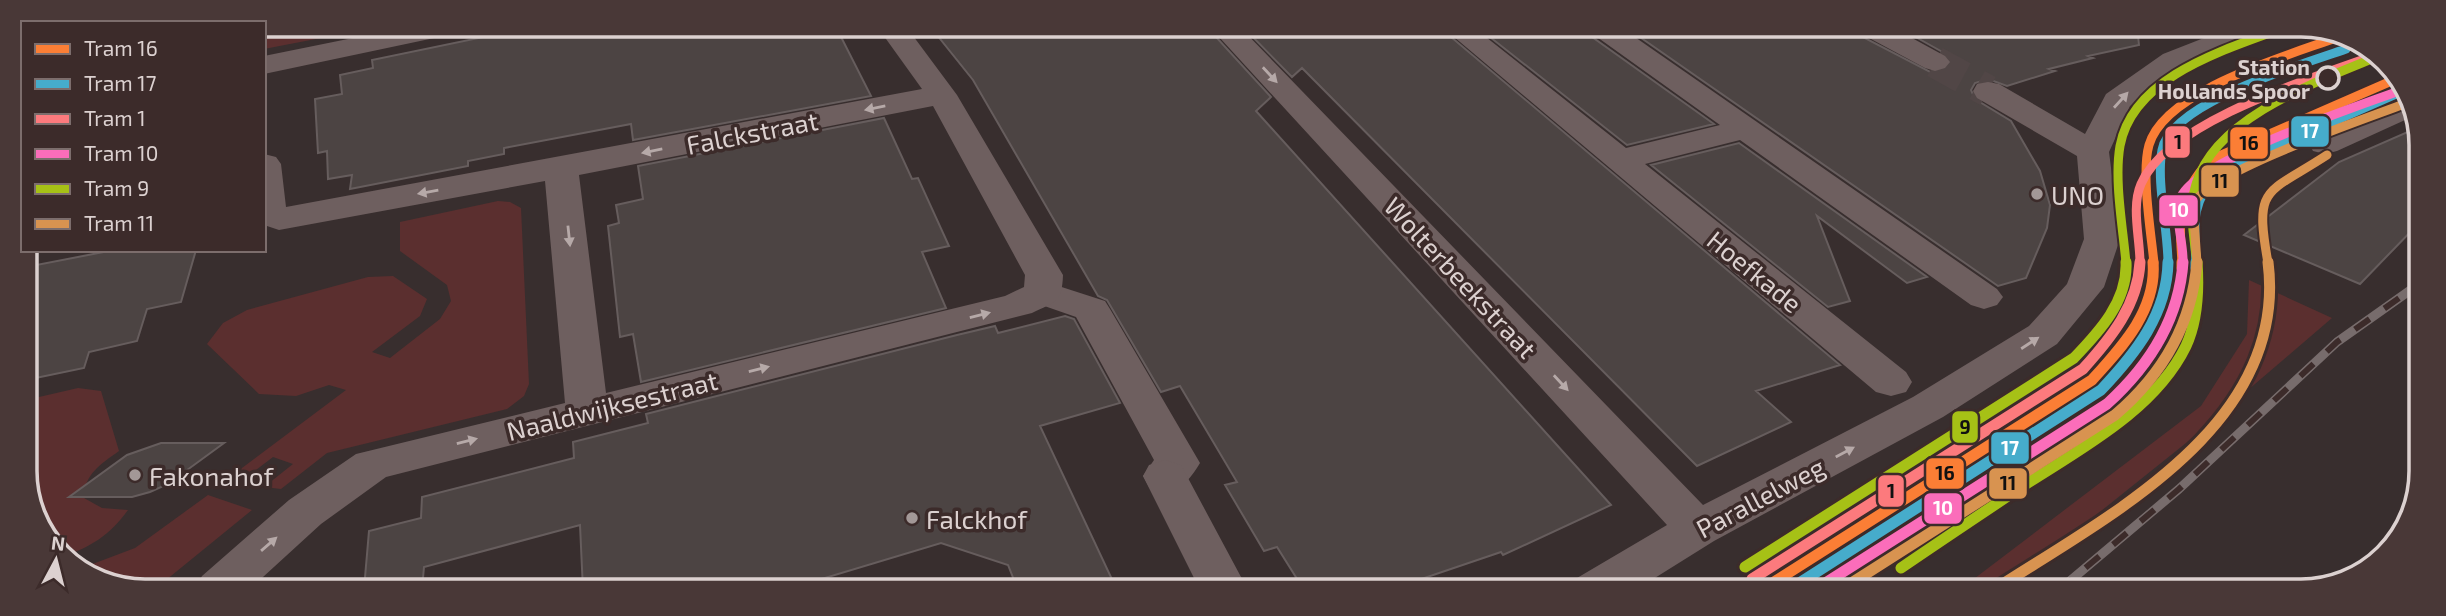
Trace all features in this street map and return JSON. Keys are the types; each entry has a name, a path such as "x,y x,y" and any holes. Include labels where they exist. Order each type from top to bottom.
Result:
{"street":[{"path":"266,64 370,37"},
{"path":"899,37 942,95 1044,275 1042,293 1091,309 1178,463 1165,477 1218,579"},
{"name":"Wolterbeekstraat","path":"1233,37 1698,529"},
{"name":"Hoefkade","path":"1468,37 1891,382"},
{"path":"1615,37 1984,297"},
{"path":"1888,37 1935,62"},
{"path":"1988,91 2093,152 2117,102 2173,60 2223,37"},
{"name":"Falckstraat","path":"266,187 268,210 279,219 561,169 942,95"},
{"path":"2325,144 2403,110"},
{"path":"1619,160 1745,129"},
{"name":"Parallelweg","path":"1614,579 1698,529 1928,407 2043,335 2085,287 2102,239 2093,152"},
{"path":"561,169 587,411"},
{"name":"Naaldwijksestraat","path":"230,579 304,512 372,465 1018,305 1042,293"}],"shaded area":[{"path":"266,37 321,38 266,49"},
{"path":"498,201 510,202 521,208 529,384 524,396 507,409 327,453 281,489 264,487 293,464 273,457 243,480 238,471 346,390 329,385 296,396 259,394 207,344 223,323 247,310 368,277 393,276 427,299 420,316 372,352 390,358 440,319 451,301 447,285 400,251 400,222"},
{"path":"2249,280 2332,318 2186,443 2016,579 1974,579 2201,406 2247,334"},
{"path":"78,388 101,391 119,451 90,476 84,498 102,508 128,510 114,526 91,544 91,525 51,525 39,492 37,397"},
{"path":"208,495 252,510 167,579 124,577 91,565 135,548"}],"building":[{"path":"484,37 841,37 871,96 633,140 631,124 504,148 504,154 468,161 468,166 350,189 352,175 328,179 327,151 318,153 315,99 342,94 340,75 373,68 372,60"},
{"path":"939,37 1216,37 1271,97 1256,111 1611,505 1503,555 1501,552 1421,579 1297,579 1277,547 1264,551 1225,485 1237,482 1180,386 1161,392 1107,300 1098,296 973,80"},
{"path":"1253,37 1451,37 1840,365 1756,391 1791,422 1697,466 1302,68 1292,77"},
{"path":"1490,37 1592,37 1714,124 1627,145"},
{"path":"1640,37 1863,37 1934,74 1947,70 1952,60 1916,37 2138,37 2139,45 2088,56 2093,58 2049,69 2055,71 2007,86 1988,79 1975,83 1971,90 1975,99 2011,121 2040,171 2050,205 2047,228 2026,278 1998,286"},
{"path":"884,118 912,179 918,178 949,246 922,252 946,308 641,382 633,334 620,337 608,226 619,223 616,205 643,199 638,166"},
{"path":"2408,132 2409,233 2360,284 2244,235 2339,162"},
{"path":"1739,143 1927,277 1907,283 1817,216 1850,301 1828,307 1651,165"},
{"path":"104,252 195,252 181,302 147,309 137,341 89,352 84,368 37,378 37,265"},
{"path":"1065,316 1074,319 1120,403 1040,426 1112,579 1014,579 1008,565 941,543 822,579 582,579 580,525 424,567 423,579 365,579 369,531 421,518 422,497 574,458 573,442 648,423 646,414 995,326 998,333"},
{"path":"161,443 224,443 168,484 150,492 132,497 69,497 127,455"}],"tunnel":[{"path":"1935,62 1988,91"}],"railway":[{"path":"2072,579 2179,489 2337,342 2409,291"}],"tram line":[{"name":"9","path":"1745,567 2074,358 2100,331 2118,302 2126,268 2119,171 2120,146 2130,116 2165,81 2198,61 2260,37"},
{"name":"16","path":"1779,579 2092,380 2122,348 2144,313 2154,270 2147,169 2148,147 2154,131 2183,102 2212,85 2328,41"},
{"name":"17","path":"1806,579 2101,390 2145,337 2165,290 2168,252 2161,165 2166,139 2180,123 2222,96 2346,49"},
{"name":"1","path":"1752,579 2083,369 2117,329 2132,299 2140,265 2137,207 2139,191 2154,162 2178,142 2209,123 2282,90 2366,59"},
{"name":"9","path":"1901,568 2090,442 2130,412 2165,377 2179,358 2192,330 2198,285 2192,200 2198,177 2211,155 2229,136 2276,103 2368,60"},
{"name":"16","path":"2182,268 2180,221 2183,198 2210,160 2389,82"},
{"name":"10","path":"1832,579 2107,404 2123,390 2162,338 2178,298 2183,256 2179,224 2180,200 2196,180 2249,150 2396,92"},
{"name":"17","path":"2196,268 2196,205 2200,195 2218,172 2396,94"},
{"name":"11","path":"1858,579 2115,415 2132,401 2161,366 2173,346 2191,303 2197,259 2193,205 2207,189 2259,161 2401,105"},
{"name":"11","path":"2011,579 2129,501 2194,448 2221,419 2249,375 2267,316 2268,262 2261,227 2264,202 2284,181 2327,155"}],"place":[{"name":"Station Hollands Spoor","path":"2328,78"},
{"name":"UNO","path":"2037,194"},
{"name":"Fakonahof","path":"135,475"},
{"name":"Falckhof","path":"912,518"}]}
